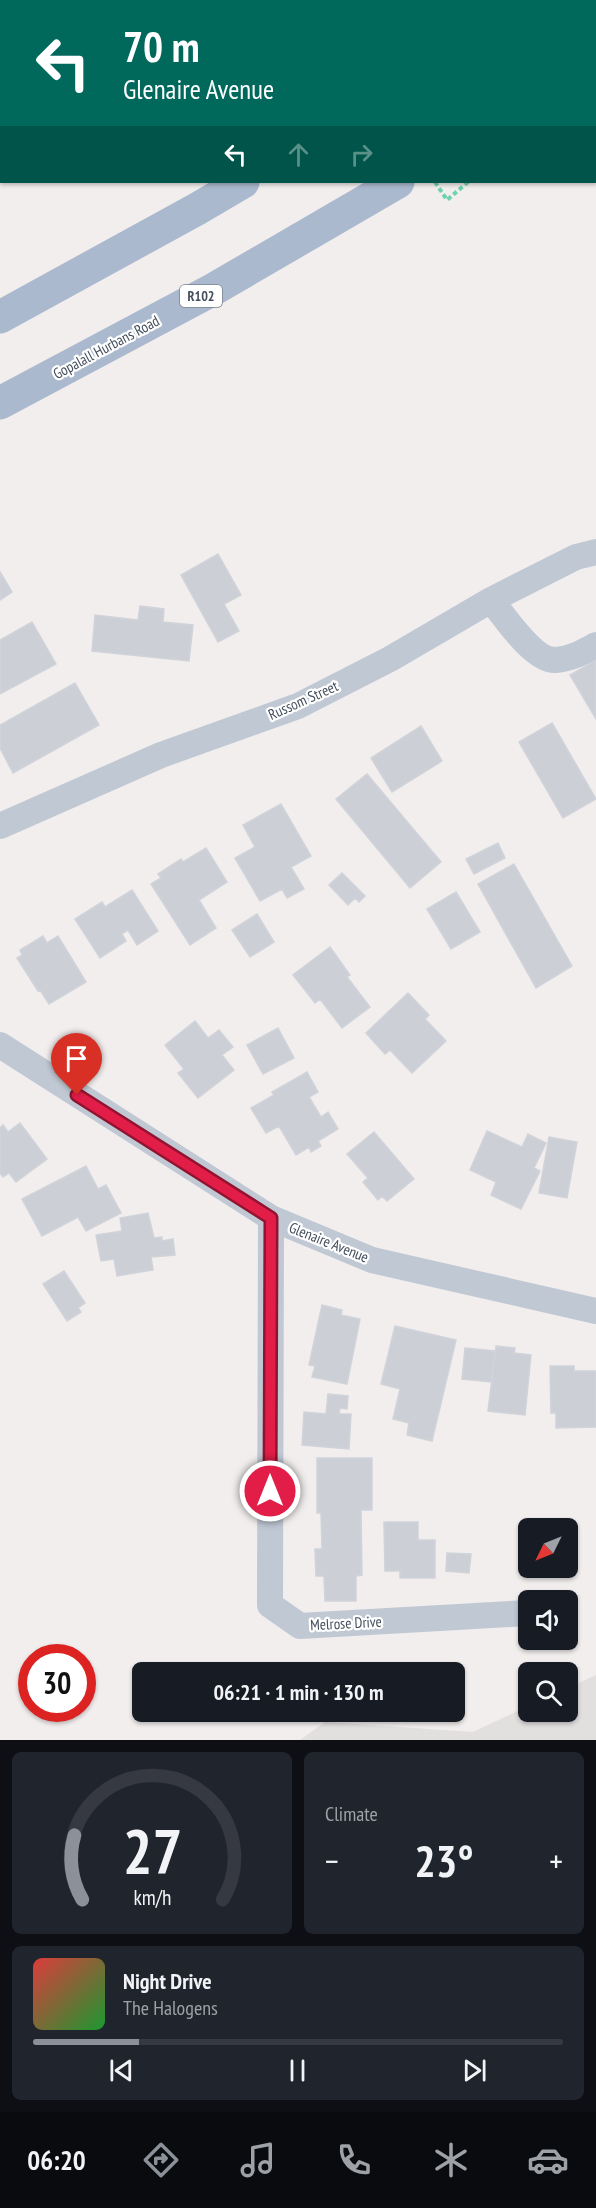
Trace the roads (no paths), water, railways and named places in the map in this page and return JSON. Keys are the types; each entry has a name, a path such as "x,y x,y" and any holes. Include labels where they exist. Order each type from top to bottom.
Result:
{"main road":[{"path":"0,317 241,183"},
{"name":"Gopalall Hurbans Road","path":"0,403 214,289 396,183"}],"street":[{"name":"Russom Street","path":"0,826 160,755 298,705 390,659 491,600 576,557 596,552"},
{"path":"491,600 518,635 534,651 553,661 574,656 596,645"},
{"name":"Glenaire Avenue","path":"0,1045 271,1218 372,1260 596,1311"},
{"name":"Melrose Drive","path":"271,1218 270,1605 300,1626 518,1614"}]}
